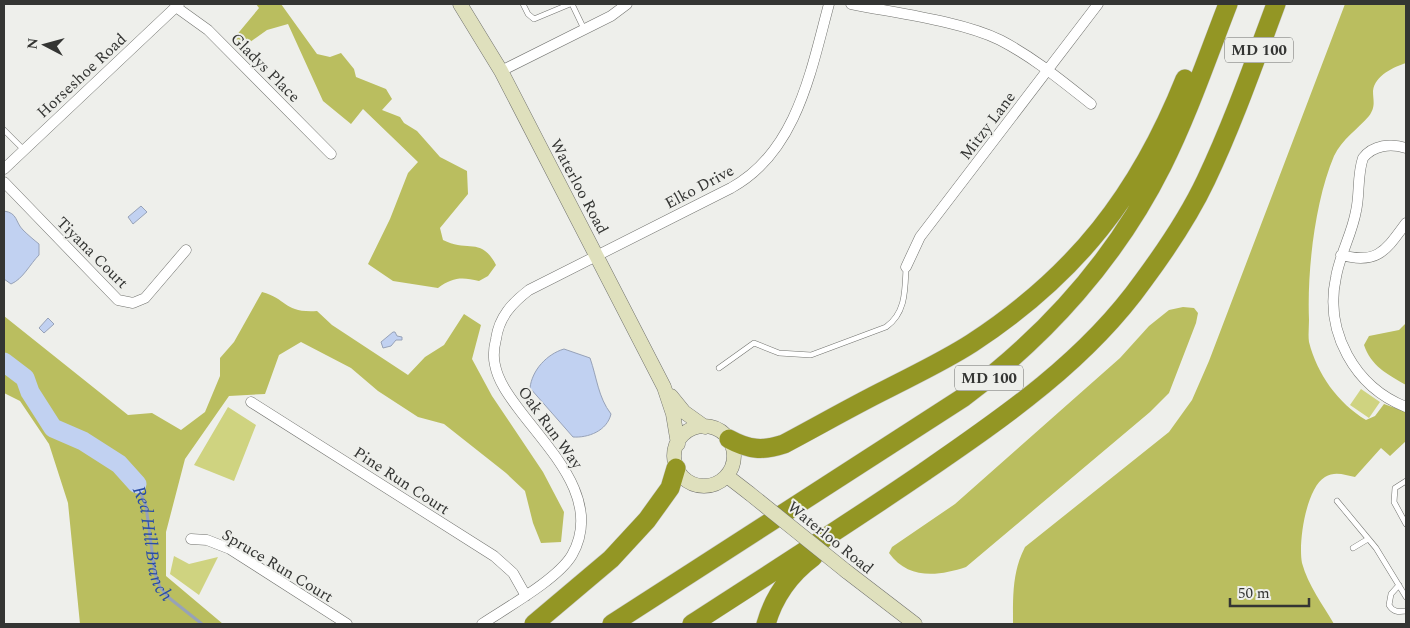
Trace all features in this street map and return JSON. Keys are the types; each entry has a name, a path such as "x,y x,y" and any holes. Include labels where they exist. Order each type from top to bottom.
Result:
{"highway":[{"path":"729,439 746,448 758,450 770,449 784,444 971,344 1041,292 1073,262 1103,227 1132,187 1158,141 1215,4"},
{"name":"MD 100","path":"612,624 964,397 1000,370 1041,332 1090,276 1136,213 1163,165 1228,4"},
{"name":"MD 100","path":"692,624 896,491 1034,394 1075,358 1110,322 1142,283 1178,229 1205,182 1276,4"},
{"path":"534,624 610,559 647,520 670,488 676,468"},
{"path":"766,624 778,594 802,565 896,491"}],"main road":[{"name":"Waterloo Road","path":"460,4 501,71 664,387 673,414 678,444"},
{"name":"Waterloo Road","path":"664,387 684,412 705,427"},
{"path":"705,427 722,432 729,439 733,448 734,459 727,476 712,485 699,486 688,481 676,468 675,456 678,444 689,430 705,427"},
{"name":"Waterloo Road","path":"727,476 846,572 915,624"}],"street":[{"path":"501,71 611,16 627,4"},
{"name":"Elko Drive","path":"596,254 741,182 772,153 794,116 808,81 829,4"},
{"path":"852,4 984,34 1015,48 1048,70 1091,104"},
{"name":"Mitzy Lane","path":"906,267 920,237 1098,4"},
{"name":"Horseshoe Road","path":"4,169 178,5"},
{"name":"Gladys Place","path":"178,5 208,30 331,154"},
{"path":"1406,148 1382,146 1367,153 1363,158 1356,211 1335,278 1333,316 1344,348 1361,376 1388,399 1406,407"},
{"name":"Tiyana Court","path":"4,182 118,300 133,303 145,298 186,250"},
{"path":"1341,255 1357,259 1368,259 1379,255 1406,223"},
{"name":"Oak Run Way","path":"482,624 526,596 560,569 571,556 581,528 581,512 571,481 509,396 499,379 495,366 497,331 504,315 514,301 529,290 596,254"},
{"name":"Pine Run Court","path":"251,402 494,556 512,573 526,596"},
{"name":"Spruce Run Court","path":"191,540 207,540 230,549 347,624"}],"lane":[{"path":"523,4 528,14 534,20 571,4 584,29"},
{"path":"4,130 24,150"},
{"path":"719,368 754,342 779,353 811,355 886,327 896,320 901,310 906,267"},
{"path":"1406,482 1395,488 1394,502 1406,524"},
{"path":"1337,501 1368,539 1406,597"},
{"path":"1353,548 1368,539"},
{"path":"1399,585 1391,594 1389,605 1392,610 1406,611"}],"green space":[{"path":"256,4 281,4 317,54 330,57 341,53 354,69 356,77 386,89 392,99 382,110 400,117 404,123 417,131 440,157 467,171 468,194 440,228 443,240 452,244 479,248 490,256 496,265 488,276 479,281 468,279 453,280 438,288 393,281 368,264 390,219 408,173 418,162 363,109 351,124 323,101 288,24 267,30 246,45 239,43 235,37 259,8"},
{"path":"1345,4 1406,4 1406,63 1391,69 1377,80 1373,91 1373,109 1365,121 1337,150 1327,174 1317,214 1311,258 1309,342 1317,365 1330,387 1356,413 1366,420 1375,416 1384,404 1406,412 1406,441 1390,456 1381,448 1355,477 1336,474 1325,477 1318,483 1308,504 1301,543 1302,563 1312,587 1334,624 1013,624 1015,575 1025,547 1169,432 1192,400 1209,361"},
{"path":"262,292 277,298 292,308 317,311 332,325 408,375 425,357 444,345 464,314 481,325 472,359 492,396 543,472 564,512 561,542 541,543 533,523 525,491 506,473 444,424 418,417 378,391 351,368 301,342 279,355 265,394 229,396 185,459 166,532 166,576 223,624 80,624 68,503 49,444 20,401 4,393 4,316 128,415 152,413 181,430 205,412 220,376 220,358 234,342"},
{"path":"1183,307 1194,308 1198,313 1196,323 1169,393 1150,412 966,567 935,574 924,574 905,568 889,553 892,547 955,504 1120,358 1149,326 1169,310"},
{"path":"1406,323 1406,385 1375,364 1364,345 1369,336 1399,330"},
{"path":"1361,389 1380,402 1369,418 1350,405"},
{"path":"228,407 256,425 234,481 194,465"},
{"path":"174,556 189,564 218,557 199,595 170,574"}],"water":[{"path":"141,206 147,212 133,224 128,217"},
{"path":"4,211 12,214 20,227 39,244 39,255 23,275 11,284 4,279"},
{"path":"48,318 54,324 44,333 39,328"},
{"path":"393,332 397,336 402,337 402,340 396,340 391,346 383,348 381,342"},
{"path":"564,349 590,358 600,394 611,414 605,425 591,435 573,437 530,388 531,381 541,364 558,351"}],"waterway":[{"name":"Red Hill Branch","path":"4,362 25,378 30,392 53,428 83,441 119,464 137,484"},
{"name":"Red Hill Branch","path":"137,484 146,506 155,574 160,587 168,597 202,624"}]}
